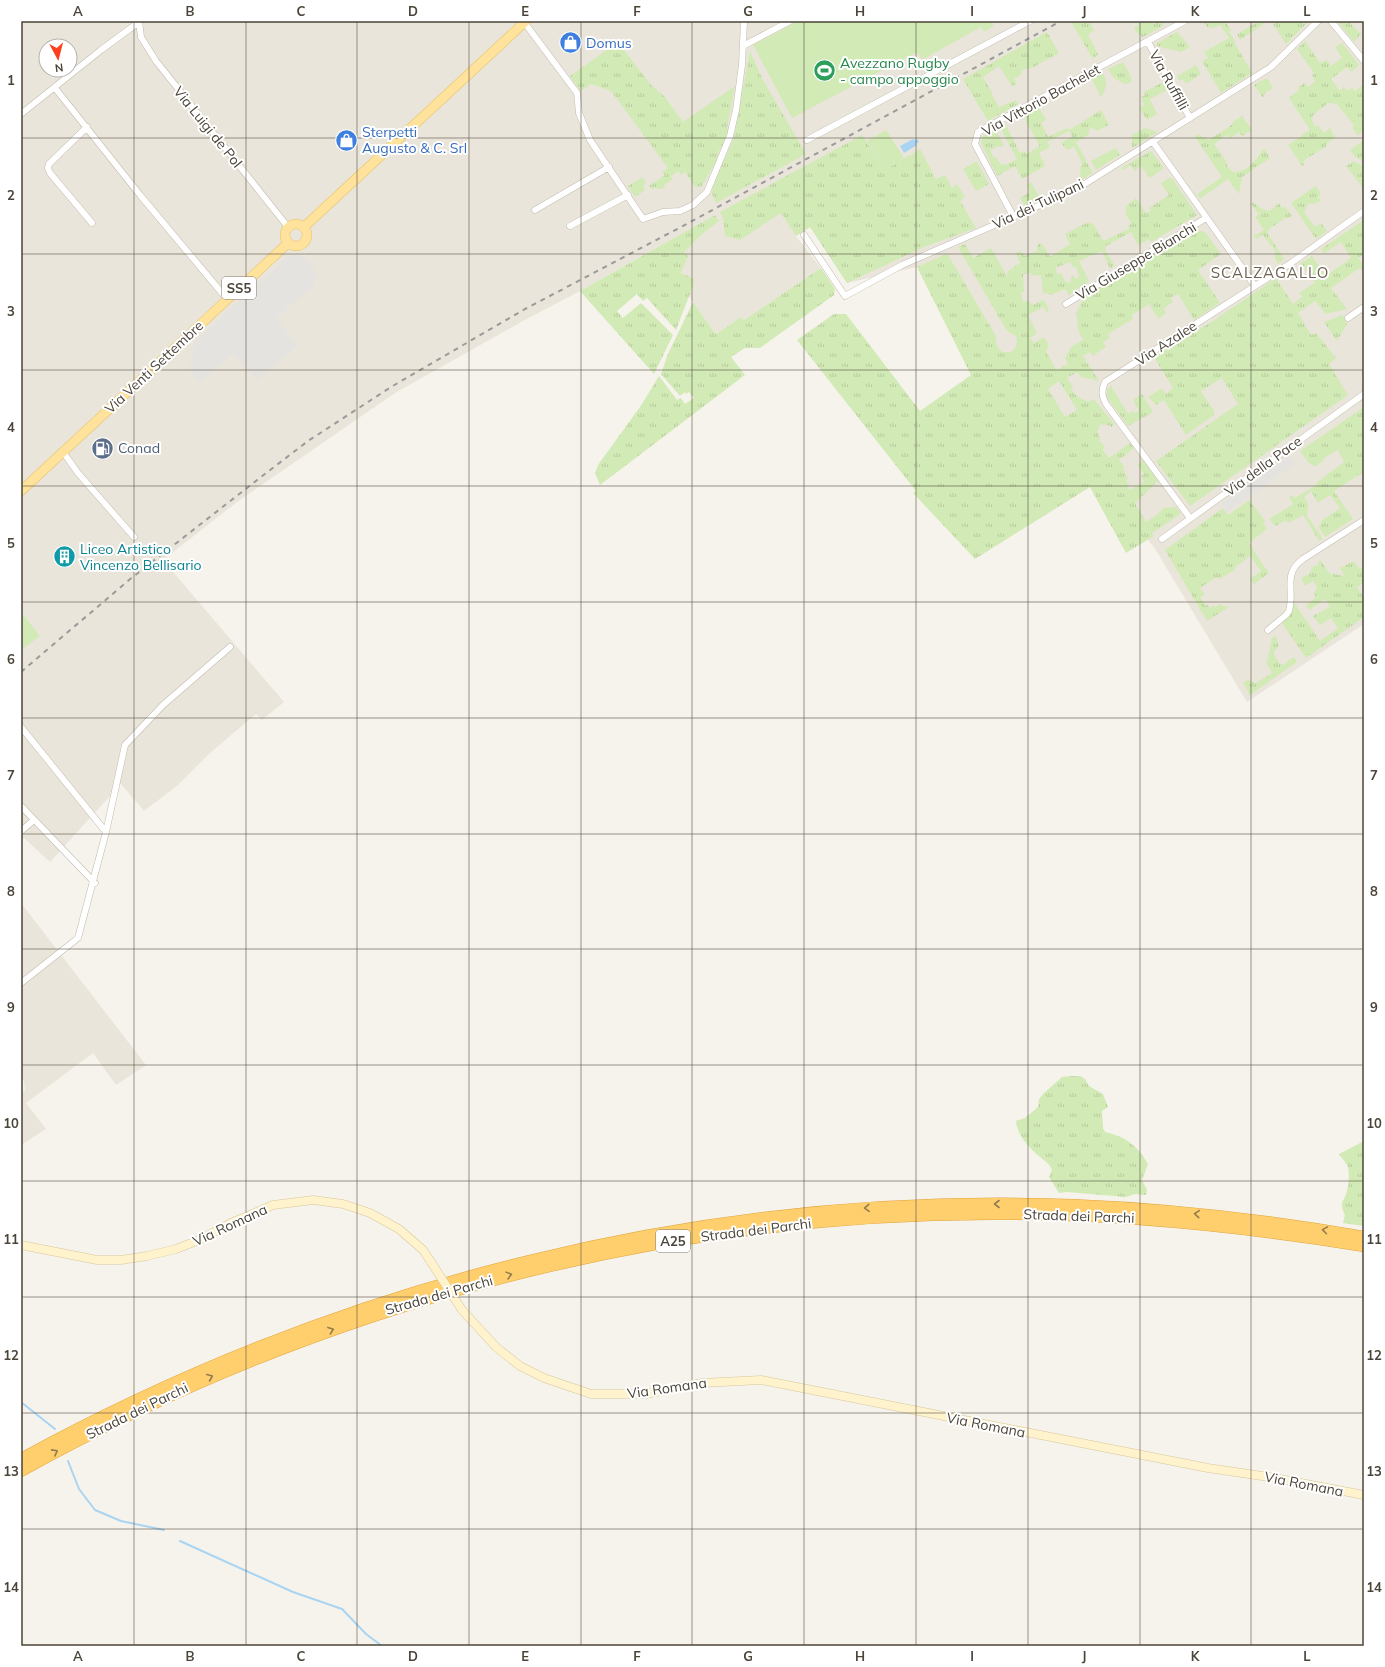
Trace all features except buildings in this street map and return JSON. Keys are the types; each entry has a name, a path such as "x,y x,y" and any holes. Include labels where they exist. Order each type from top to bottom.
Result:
{"highway":[{"name":"Strada dei Parchi","path":"21,1459 113,1411 190,1375 270,1342 368,1306 461,1278 540,1258 604,1243 707,1225 853,1209 1031,1204 1203,1214 1364,1236"},
{"name":"Strada dei Parchi","path":"21,1470 115,1421 196,1383 343,1325 427,1298 514,1274 613,1252 708,1235 779,1226 878,1217 952,1214 1032,1214 1120,1218 1218,1226 1364,1246"}],"main road":[{"path":"304,227 525,22"},
{"path":"295,224 304,227 308,234 304,244 294,247 288,243 285,237 288,227 295,224"},
{"name":"Via Venti Settembre","path":"21,491 288,243"},
{"name":"Via Romana","path":"21,1245 97,1260 121,1260 176,1249 199,1240 231,1223 273,1205 312,1200 343,1204 370,1213 398,1229 423,1250 462,1310 496,1347 520,1366 544,1378 591,1394 646,1394 702,1382 761,1380 1208,1468 1268,1477 1364,1495"}],"street":[{"path":"21,114 139,21"},
{"name":"Via Luigi de Pol","path":"139,21 143,41 156,61 288,227"},
{"path":"525,22 577,93 579,113 590,140 643,219 663,212 680,211 693,205 707,192 730,136 736,110 743,46 744,21"},
{"path":"743,46 790,21"},
{"path":"807,140 1030,21"},
{"name":"Via Vittorio Bachelet","path":"1013,216 975,144 978,132 1185,21"},
{"name":"Via dei Tulipani","path":"804,235 845,296 902,265 1075,190 1154,142 1271,66 1318,21"},
{"path":"1331,21 1364,61"},
{"name":"Via Ruffilli","path":"1148,42 1190,118"},
{"path":"55,88 140,195 228,299"},
{"path":"87,127 49,164 48,168 50,173 92,223"},
{"path":"1154,142 1254,286"},
{"path":"535,210 609,167"},
{"path":"570,226 628,195"},
{"name":"Via Azalee","path":"1190,518 1106,404 1102,397 1102,389 1105,382 1291,263 1364,211"},
{"name":"Via Giuseppe Bianchi","path":"1066,304 1206,218"},
{"path":"1348,318 1364,308"},
{"name":"Via della Pace","path":"1162,539 1364,394"},
{"path":"63,452 78,473 134,537"},
{"path":"1268,630 1289,611 1290,574 1294,566 1363,523"},
{"path":"21,983 78,938 95,883 125,744 163,705 230,647"},
{"path":"21,727 106,832"},
{"path":"21,806 95,883"},
{"path":"21,831 34,820"}],"shaded area":[{"path":"21,21 1364,21 1364,624 1247,702 1154,547 1089,469 995,362 939,262 847,283 810,227 796,236 821,268 744,320 741,317 716,334 689,296 693,286 681,273 687,256 684,253 700,236 719,221 715,215 395,393 237,502 163,560 284,702 262,720 256,714 210,753 178,785 144,811 121,784 50,862 24,838 21,841"},
{"path":"290,255 299,255 307,259 313,267 316,275 314,286 276,318 298,346 257,380 234,354 199,383 191,372 193,348 198,339"},
{"path":"1290,455 1295,464 1228,512 1221,504"},
{"path":"21,903 146,1065 116,1085 93,1053 26,1103 46,1129 21,1145 21,1093 25,1090 24,1081 21,1077"}],"green space":[{"name":"Avezzano Rugby - campo appoggio","path":"798,21 991,21 994,26 984,32 981,27 922,60 917,52 792,118 753,45"},
{"path":"1089,21 1094,30 1088,35 1098,54 1093,59 1071,22"},
{"path":"1137,21 1150,21 1154,24 1159,21 1163,22 1163,26 1143,37 1136,32 1134,28 1139,25"},
{"path":"1203,21 1228,21 1227,24 1231,30 1229,32 1252,73 1221,93 1202,61 1208,58 1204,52 1229,38 1220,25 1213,28 1207,27"},
{"path":"1259,21 1264,21 1265,23 1240,40 1237,34"},
{"path":"1278,21 1309,21 1286,44 1273,24"},
{"path":"1340,21 1348,21 1361,34 1354,42 1339,23"},
{"path":"1047,32 1059,53 1032,68 1022,70 1021,75 1014,79 1017,84 1012,86 999,66 983,77 999,107 1016,100 1018,104 988,121 963,79"},
{"path":"1177,32 1190,47 1181,52 1157,46 1157,43"},
{"path":"1305,41 1320,63 1327,60 1331,66 1342,58 1335,47 1342,43 1359,65 1351,72 1347,67 1331,79 1340,91 1344,87 1347,91 1352,87 1355,91 1364,84 1364,130 1358,135 1352,128 1354,125 1337,104 1328,103 1313,115 1312,120 1315,127 1318,125 1324,133 1330,128 1335,138 1326,144 1327,146 1306,159 1304,165 1302,166 1288,145 1310,130 1289,98 1299,90 1298,88 1304,83 1308,87 1315,81 1312,75 1314,73 1297,49"},
{"path":"618,42 651,85 665,97 683,122 735,86 727,128 729,130 725,143 718,152 719,156 702,186 695,187 685,172 681,175 678,171 671,176 673,179 664,185 665,187 662,189 652,189 649,186 665,175 662,172 668,168 611,91 591,84 581,91 570,76"},
{"path":"750,51 763,80 806,154 716,203 712,194 713,186 734,138"},
{"path":"1123,62 1131,77 1131,83 1124,84 1113,77 1108,69"},
{"path":"1196,65 1201,74 1186,84 1183,79 1179,81 1177,76"},
{"path":"1102,71 1106,84 1105,91 1101,97 1091,78"},
{"path":"1264,79 1268,79 1273,88 1265,93 1263,98 1254,85"},
{"path":"1163,82 1167,90 1150,99 1157,114 1147,120 1139,108 1144,105 1141,97 1145,95 1144,92"},
{"path":"1038,106 1046,120 1041,123 1048,137 1067,128 1069,130 1101,110 1109,125 1097,131 1090,127 1088,135 1076,142 1093,173 1079,181 1081,172 1079,168 1083,165 1074,147 1067,150 1061,143 1072,137 1069,131 1047,142 1050,147 1039,153 1045,166 1022,179 1015,166 997,176 981,143 983,136 995,130 1004,145 990,150 994,158 996,157 1001,165 1005,165 1017,159 1000,127 1006,125 1020,153 1024,151 1026,154 1040,146 1026,122 1025,113"},
{"path":"1242,116 1252,130 1242,136 1239,132 1230,139 1227,135 1214,144 1226,161 1227,166 1233,172 1248,168 1264,148 1270,158 1242,177 1239,194 1228,179 1200,199 1197,194 1222,177 1195,137 1199,134 1209,140"},
{"path":"1145,128 1158,132 1132,148 1132,135"},
{"path":"886,130 904,158 885,170 867,141"},
{"path":"862,135 885,170 920,149 936,179 945,175 952,188 957,184 965,197 960,201 976,228 924,247 847,283 810,227 796,236 781,213 740,240 725,236 723,218 720,212"},
{"path":"1364,140 1364,162 1355,157 1350,150"},
{"path":"1116,148 1120,155 1096,170 1091,161"},
{"path":"1151,151 1164,168 1150,178 1141,166 1134,171 1131,165 1123,170 1121,168"},
{"path":"1354,161 1364,166 1364,189 1346,166"},
{"path":"977,162 989,184 976,191 963,169"},
{"path":"642,177 646,183 643,185 645,190 635,197 628,186"},
{"path":"1169,178 1172,178 1197,215 1151,242 1149,239 1138,245 1131,232 1106,246 1105,251 1115,266 1110,269 1102,251 1079,261 1089,281 1069,295 1065,289 1051,295 1048,293 1043,294 1041,275 1031,276 1031,273 1023,274 1024,292 1021,292 1023,302 1029,301 1033,305 1043,300 1045,301 1049,310 1047,313 1044,307 1028,315 1037,333 1030,338 1034,343 1044,337 1049,345 1046,351 1056,370 1068,364 1065,358 1072,346 1083,340 1077,327 1078,323 1076,314 1083,298 1194,229 1205,232 1221,254 1198,270 1220,303 1194,320 1178,294 1171,298 1173,302 1164,308 1166,313 1158,319 1149,304 1132,315 1133,319 1108,334 1110,338 1103,342 1106,347 1092,356 1090,352 1083,356 1099,381 1081,377 1077,372 1067,378 1073,387 1071,389 1077,396 1088,402 1094,399 1114,424 1112,427 1105,424 1100,425 1097,432 1100,438 1099,441 1104,445 1103,450 1109,458 1130,443 1134,448 1119,460 1125,468 1123,469 1128,478 1126,480 1129,485 1127,486 1130,490 1144,482 1141,476 1144,474 1137,465 1143,460 1158,481 1137,501 1136,505 1146,522 1157,515 1163,508 1176,507 1181,514 1152,533 1154,536 1126,553 1090,487 975,559 913,493 916,491 797,340 834,314 846,314 920,411 971,375 917,267 946,254 948,255 996,336 996,343 998,347 1002,352 1011,352 1015,349 1017,341 1016,336 1007,331 958,247 965,244 973,258 991,248 1007,276 1008,271 1020,263 1016,253 1020,251 1024,256 1037,251 1038,243 1043,245 1050,257 1070,244 1065,234 1088,222 1094,225 1103,241 1129,229 1128,225 1132,224 1126,215 1126,206 1136,198 1146,213 1151,211 1149,208 1169,195 1161,183","holes":["1070,262 1073,267 1076,267 1079,276 1076,279 1073,276 1071,277 1071,281 1068,283 1065,281 1061,273 1058,274 1055,268","1059,381 1077,410 1065,417 1048,389"]},
{"path":"1031,182 1040,199 1025,206 1020,198 1030,192 1027,185"},
{"path":"1316,186 1321,194 1318,197 1321,201 1313,204 1309,203 1304,212 1315,227 1321,223 1327,231 1316,239 1291,203"},
{"path":"1253,202 1262,209 1270,211 1279,203 1282,208 1285,207 1292,215 1268,230 1268,234 1284,259 1278,264 1275,258 1275,251 1263,235 1256,239 1254,236 1264,230 1255,217 1259,214 1251,204"},
{"path":"715,215 719,221 700,236 684,253 688,256 681,273 694,279 693,286 676,330 647,298 643,301 637,294 617,311 623,318 641,303 673,335 654,374 580,291"},
{"path":"1364,220 1364,254 1358,258 1364,266 1364,273 1360,268 1331,288 1347,309 1326,314 1315,301 1298,313 1311,335 1316,333 1336,358 1329,364 1348,395 1190,506 1156,461 1238,404 1222,378 1201,391 1214,411 1214,415 1186,435 1164,400 1156,405 1148,397 1162,388 1166,394 1173,388 1154,357 1213,321 1276,278 1293,304 1302,297 1299,293 1315,283 1301,263 1312,256 1326,276 1351,258 1341,242 1324,253 1321,249"},
{"path":"821,268 835,289 834,295 760,348 745,348 731,357 745,375 600,485 595,473 598,465 640,407 659,376 677,400 681,398 685,404 694,398 689,392 686,394 685,392 680,396 661,374 668,354 693,302 716,334 741,317 744,320"},
{"path":"1343,315 1347,324 1337,341 1324,322"},
{"path":"1111,386 1128,414 1133,411 1134,413 1139,411 1133,400 1142,394 1153,412 1128,426 1107,397 1107,390"},
{"path":"1364,407 1364,475 1362,473 1334,491 1353,519 1325,537 1318,526 1322,523 1321,521 1340,508 1330,495 1318,503 1311,491 1304,497 1308,504 1307,516 1323,539 1319,541 1303,515 1288,523 1286,520 1276,526 1269,519 1293,504 1289,497 1293,496 1294,498 1317,485 1316,483 1344,462 1338,450 1324,458 1324,460 1317,465 1318,466 1315,466 1308,461 1300,451"},
{"path":"1249,500 1265,521 1263,523 1267,529 1249,543 1269,573 1254,584 1250,579 1261,571 1250,556 1234,568 1235,570 1219,579 1217,577 1200,588 1205,595 1200,597 1206,606 1208,605 1210,608 1214,605 1215,607 1221,604 1229,607 1207,621 1165,550 1223,508 1228,515"},
{"path":"1320,559 1329,573 1344,576 1340,568 1354,561 1359,568 1362,567 1364,569 1364,583 1357,587 1364,598 1364,617 1306,658 1282,623 1292,610 1293,601 1320,641 1338,628 1331,618 1320,625 1313,616 1330,607 1325,599 1309,610 1306,606 1316,597 1314,593 1317,587 1313,581 1305,586 1301,578 1309,574 1313,566 1317,566"},
{"path":"21,612 40,636 21,650"},
{"path":"1276,636 1279,646 1274,651 1274,655 1280,664 1285,665 1286,662 1294,657 1297,662 1250,695 1243,683 1248,680 1256,683 1272,673 1266,662 1272,638"},
{"path":"1080,1076 1085,1079 1089,1086 1103,1094 1108,1107 1102,1111 1103,1128 1105,1132 1125,1139 1144,1157 1148,1164 1142,1180 1147,1190 1146,1195 1135,1194 1126,1197 1067,1192 1059,1193 1049,1177 1052,1170 1050,1166 1024,1141 1016,1121 1025,1118 1038,1107 1039,1099 1062,1077"},
{"path":"1364,1141 1364,1226 1343,1223 1345,1215 1342,1202 1348,1188 1349,1174 1347,1165 1339,1154"}],"water":[{"path":"913,139 917,139 919,142 916,144 917,145 904,153 900,146"}],"waterway":[{"path":"21,1402 55,1429"},
{"path":"68,1461 79,1489 95,1510 121,1521 164,1530"},
{"path":"180,1541 293,1592 342,1609 366,1634 382,1646"}],"railway":[{"path":"21,672 129,580 261,477 308,441 391,387 525,309 681,227 1061,21"}],"place":[{"name":"Domus","path":"570,43"},
{"name":"Avezzano Rugby - campo appoggio","path":"824,71"},
{"name":"Sterpetti Augusto & C. Srl","path":"347,140"},
{"name":"Conad","path":"102,448"},
{"name":"Liceo Artistico Vincenzo Bellisario","path":"64,557"}],"district":[{"name":"SCALZAGALLO","path":"1270,272"}]}
